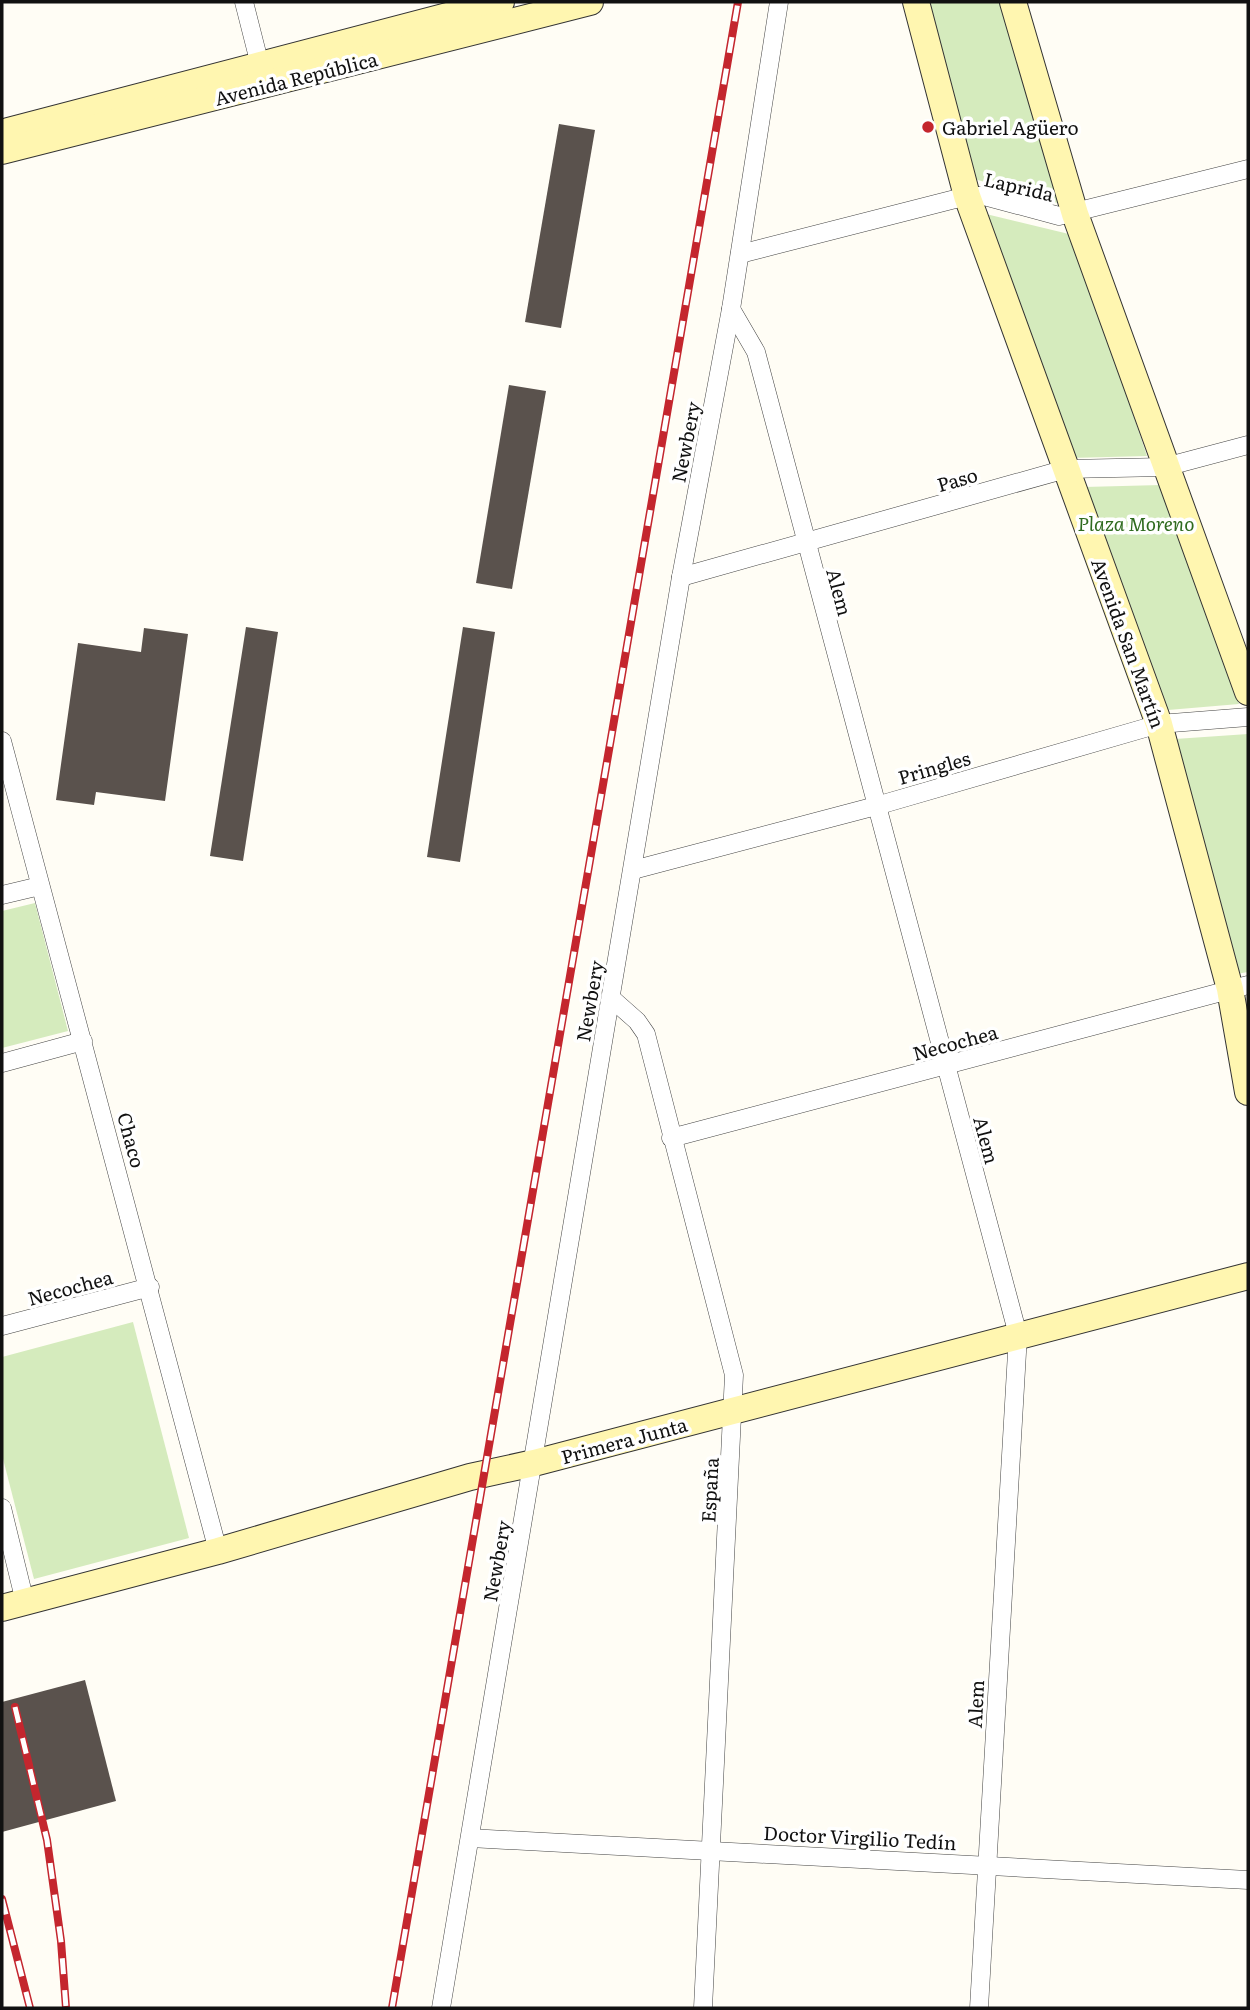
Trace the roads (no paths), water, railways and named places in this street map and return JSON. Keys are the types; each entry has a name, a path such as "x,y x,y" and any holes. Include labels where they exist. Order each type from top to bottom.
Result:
{"main road":[{"name":"Avenida República","path":"2,151 263,76 501,2"},
{"name":"Avenida San Martín","path":"916,2 967,196 1159,724 1239,987 1248,1092"},
{"path":"1013,2 1075,214 1248,692"},
{"name":"Avenida República","path":"2,133 578,3"},
{"name":"Primera Junta","path":"13,1604 218,1551 470,1477 734,1412 1248,1276"}],"street":[{"path":"244,2 263,76"},
{"name":"Newbery","path":"441,2008 681,577 731,309 779,2"},
{"name":"Laprida","path":"740,254 967,196 984,196 1059,216 1248,169"},
{"name":"Alem","path":"731,309 756,352 805,544 1018,1335 979,2008"},
{"name":"Paso","path":"681,577 1066,470 1166,467 1248,445"},
{"name":"Pringles","path":"633,870 876,806 1159,724 1248,717"},
{"name":"Chaco","path":"2,741 150,1287 218,1551"},
{"path":"2,895 40,886"},
{"name":"Necochea","path":"671,1138 1239,987"},
{"name":"España","path":"611,998 637,1021 646,1034 734,1376 703,2008"},
{"path":"2,1063 83,1041"},
{"name":"Necochea","path":"2,1326 150,1287"},
{"path":"2,1508 13,1604"},
{"name":"Doctor Virgilio Tedín","path":"470,1838 1248,1880"}],"railway":[{"path":"392,2008 738,2"},
{"path":"15,1707 47,1840 61,1941 66,2008"},
{"path":"2,1899 30,2008"}],"place":[{"name":"Gabriel Agüero","path":"928,127"}],"park label":[{"name":"Plaza Moreno","path":"1136,523"}]}
